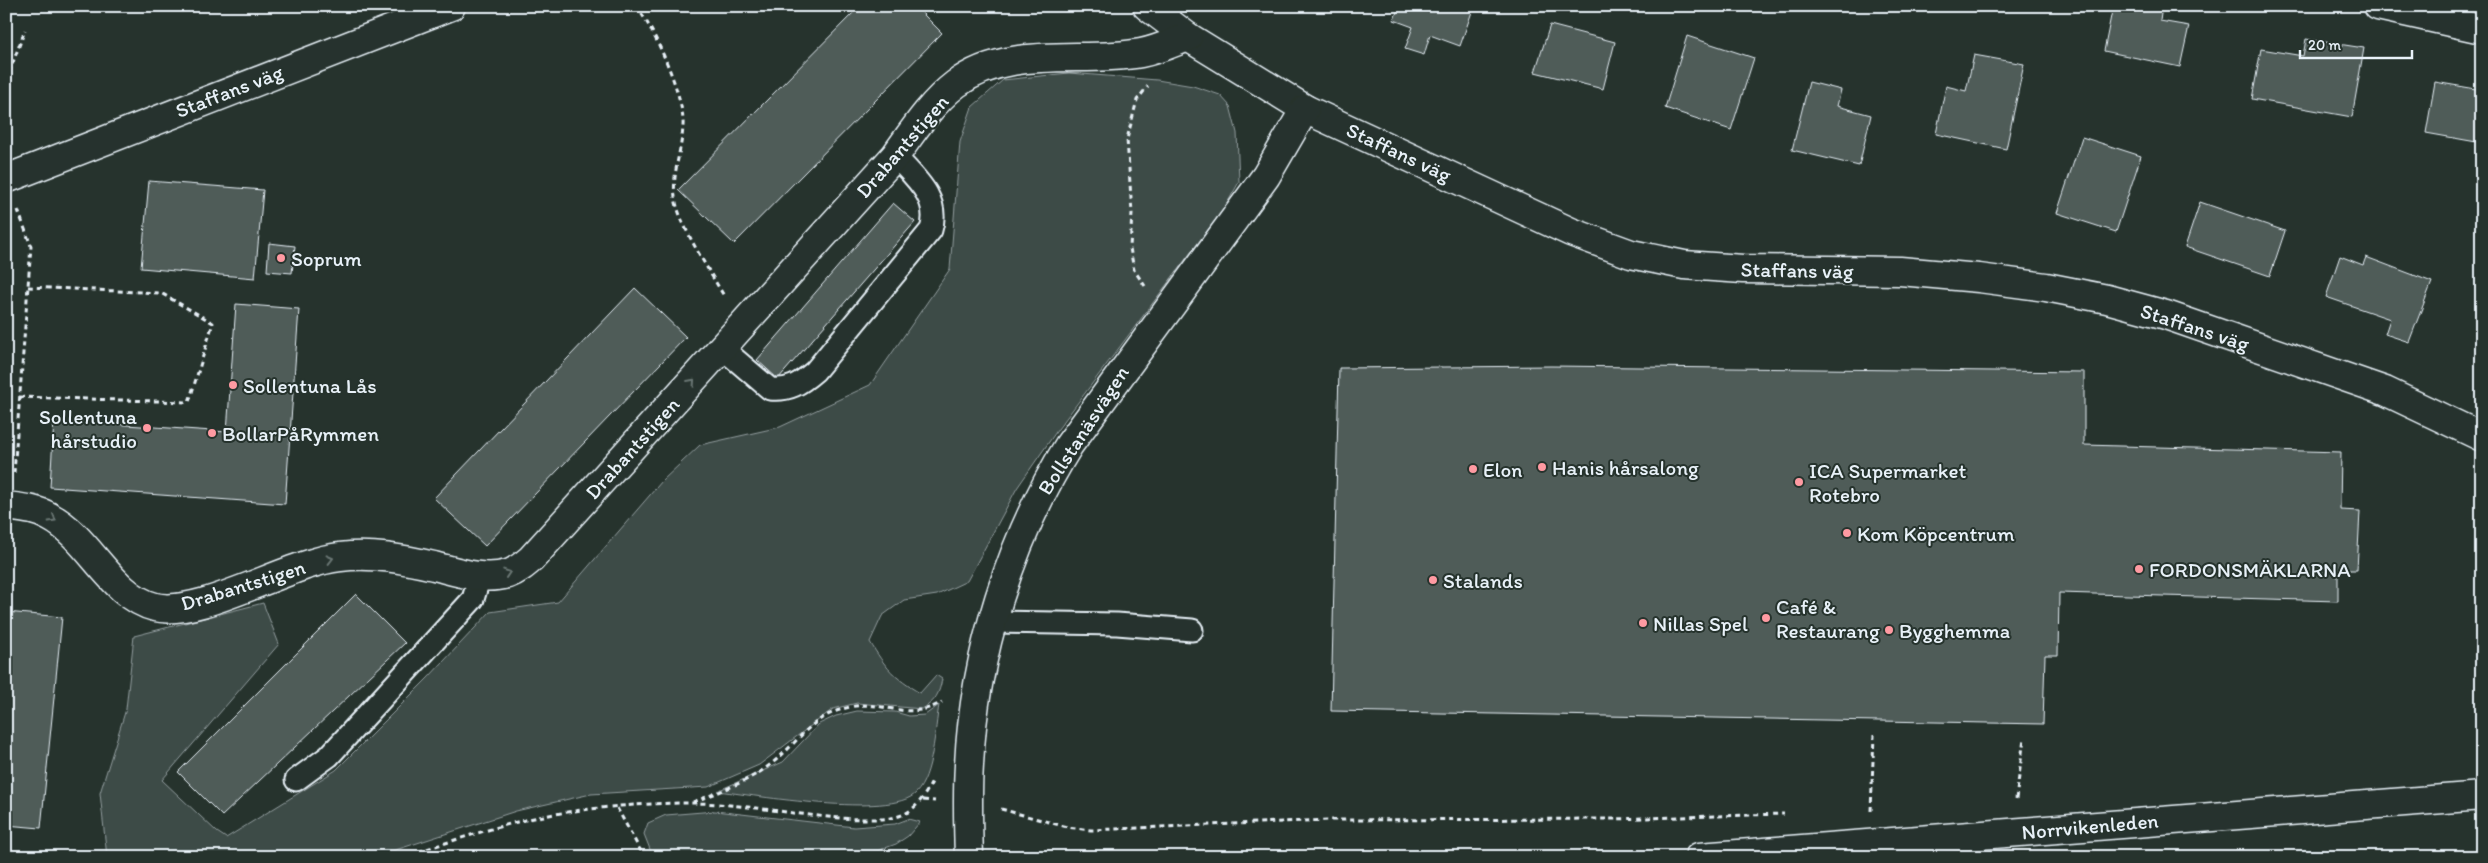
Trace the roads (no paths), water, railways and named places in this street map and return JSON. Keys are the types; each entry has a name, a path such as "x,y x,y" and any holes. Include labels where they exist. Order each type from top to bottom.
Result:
{"street":[{"name":"Staffans väg","path":"7,178 451,6"},
{"name":"Staffans väg","path":"1147,6 1188,37 1305,108 1570,232 1631,254 1684,265 1743,269 1900,271 1979,278 2046,287 2107,300 2174,318 2385,391 2482,437"},
{"path":"2378,6 2482,29"},
{"name":"Drabantstigen","path":"9,507 34,510 50,517 65,527 123,588 140,601 156,608 196,604 339,557 387,557 480,576 510,573 531,560 895,156 932,106 956,84 976,72 997,64 1022,60 1141,53 1188,37"},
{"name":"Bollstanäsvägen","path":"968,857 969,764 976,704 993,622 1014,554 1052,472 1110,386 1266,176 1305,108"},
{"name":"Norrvikenleden","path":"1699,857 2482,796"}],"lane":[{"path":"722,348 770,389 790,388 802,383 815,371 931,230 934,211 929,195 895,156"},
{"path":"296,780 329,756 467,606 473,599 480,576"},
{"path":"993,622 1117,624 1192,630"}],"place":[{"name":"Soprum","path":"281,258"},
{"name":"Sollentuna Lås","path":"233,385"},
{"name":"Sollentuna hårstudio","path":"147,428"},
{"name":"BollarPåRymmen","path":"212,433"},
{"name":"Hanis hårsalong","path":"1542,467"},
{"name":"Elon","path":"1473,469"},
{"name":"ICA Supermarket Rotebro","path":"1799,482"},
{"name":"Kom Köpcentrum","path":"1847,533"},
{"name":"FORDONSMÄKLARNA","path":"2139,569"},
{"name":"Stalands","path":"1433,580"},
{"name":"Café & Restaurang","path":"1766,618"},
{"name":"Nillas Spel","path":"1643,623"},
{"name":"Bygghemma","path":"1889,630"}]}
